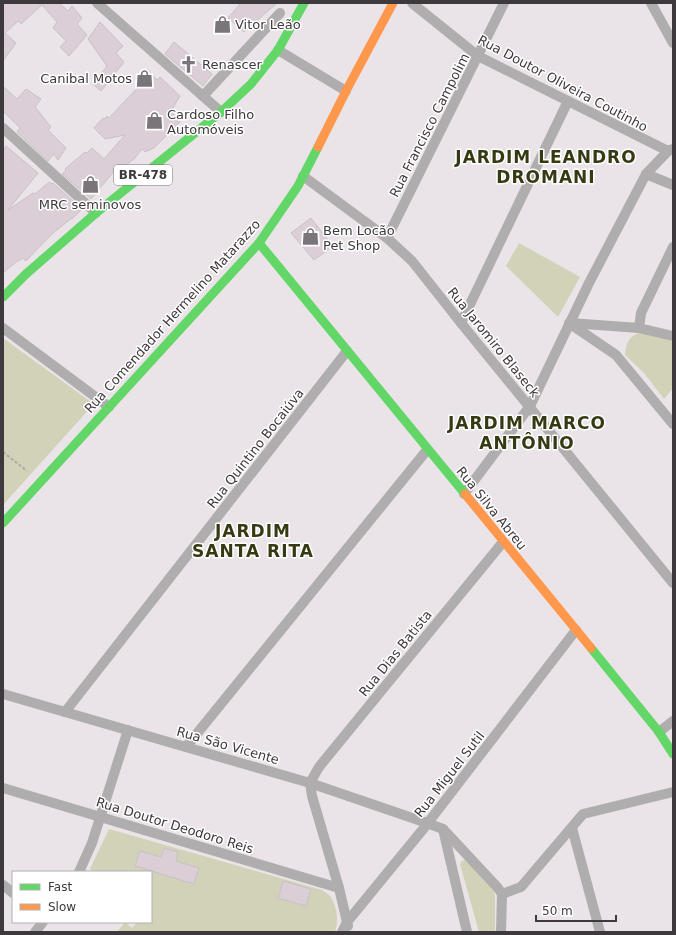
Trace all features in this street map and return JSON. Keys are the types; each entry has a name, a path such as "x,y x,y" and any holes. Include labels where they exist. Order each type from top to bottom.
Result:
{"main road":[{"name":"BR-478","path":"3,297 26,274 96,213 221,112 251,84 278,50 304,3"},
{"name":"Rua Comendador Hermelino Matarazzo","path":"3,523 259,243 304,176 346,91 393,3"},
{"name":"Rua Silva Abreu","path":"259,243 659,732 673,754"}],"street":[{"path":"97,3 221,112"},
{"name":"Rua Doutor Oliveira Coutinho","path":"412,3 478,56 670,150"},
{"name":"Rua Francisco Campolim","path":"387,238 504,3"},
{"path":"651,3 673,43"},
{"path":"203,96 280,12"},
{"path":"278,50 346,91"},
{"path":"461,323 568,101"},
{"path":"3,128 96,213"},
{"path":"464,494 530,406 589,283 646,174 670,150"},
{"path":"646,174 673,185"},
{"name":"Rua Jaromiro Blaseck","path":"304,176 387,238 412,261 673,583"},
{"path":"639,328 641,313 673,247"},
{"path":"569,323 639,328 673,336"},
{"path":"569,323 616,355 673,424"},
{"path":"3,328 109,407"},
{"name":"Rua Quintino Bocaiúva","path":"65,712 347,351"},
{"path":"186,747 428,450"},
{"name":"Rua Dias Batista","path":"310,783 319,767 503,542"},
{"name":"Rua Miguel Sutil","path":"342,932 348,927 576,630"},
{"name":"Rua São Vicente","path":"3,694 310,783 443,829"},
{"path":"659,732 673,721"},
{"path":"79,871 92,843 128,730"},
{"path":"310,783 312,796 339,888 348,927"},
{"name":"Rua Doutor Deodoro Reis","path":"3,788 339,888"},
{"path":"502,894 521,887 584,814 673,792"},
{"path":"572,828 600,932"},
{"path":"443,829 502,894 501,932"},
{"path":"443,829 467,932"},
{"path":"450,860 453,851 456,849 465,852"},
{"path":"3,885 12,892"},
{"path":"35,932 42,923"}],"path":[{"path":"3,452 27,471"}],"green space":[{"path":"519,243 580,277 558,317 506,266"},
{"path":"641,332 673,341 673,388 664,399 644,373 625,355 629,340"},
{"path":"3,338 91,402 91,407 3,505"},
{"path":"109,829 322,890 330,896 336,909 336,928 335,932 117,932 124,923 132,928 136,923 152,923 152,871 93,871 90,869"},
{"path":"464,860 467,861 494,891 495,932 479,932 460,864"}],"building":[{"path":"3,3 59,3 68,11 72,6 82,18 77,24 87,35 69,56 60,47 66,41 53,28 57,22 42,5 21,24 18,21 5,33 16,43 3,61"},
{"path":"241,3 277,3 244,32 228,18"},
{"path":"100,22 123,46 116,53 124,62 101,91 93,84 107,66 88,39"},
{"name":"Renascer","path":"174,42 212,74 203,86 165,54"},
{"path":"147,69 157,80 160,77 180,96 171,111 180,122 154,148 145,152 142,149 134,159 115,170 91,199 62,174 66,170 65,169 92,148 104,159 125,135 105,139 94,128 103,118 105,119 107,116 109,118 142,83 139,80 140,77"},
{"path":"3,86 17,99 26,89 41,99 35,107 51,127 48,130 66,148 58,160 54,154 48,161 17,132 20,128 3,111"},
{"path":"6,146 38,173 8,210 33,193 35,194 49,182 52,184 53,183 82,209 72,219 53,233 26,261 23,258 3,273 3,151"},
{"name":"Bem Locão Pet Shop","path":"311,218 328,240 324,245 329,249 314,260 291,233"},
{"path":"164,848 178,852 176,861 199,868 194,884 135,866 140,851 161,857"},
{"path":"283,881 311,889 306,906 278,898"}],"traffic: fast":[{"path":"3,297 26,274 96,213 221,112 251,84 278,50 304,3"},
{"path":"3,523 259,243 298,186 318,147"},
{"path":"259,243 465,494"},
{"path":"591,648 659,732 673,754"}],"traffic: slow":[{"path":"318,147 393,3"},
{"path":"465,494 591,648"}],"place":[{"name":"Vitor Leão","path":"222,24"},
{"name":"Renascer","path":"189,64"},
{"name":"Canibal Motos","path":"145,78"},
{"name":"Cardoso Filho Automóveis","path":"154,121"},
{"name":"MRC seminovos","path":"90,185"},
{"name":"Bem Locão Pet Shop","path":"310,237"}],"district":[{"name":"JARDIM LEANDRO DROMANI","path":"546,167"},
{"name":"JARDIM MARCO ANTÔNIO","path":"527,433"},
{"name":"JARDIM SANTA RITA","path":"253,541"}]}
